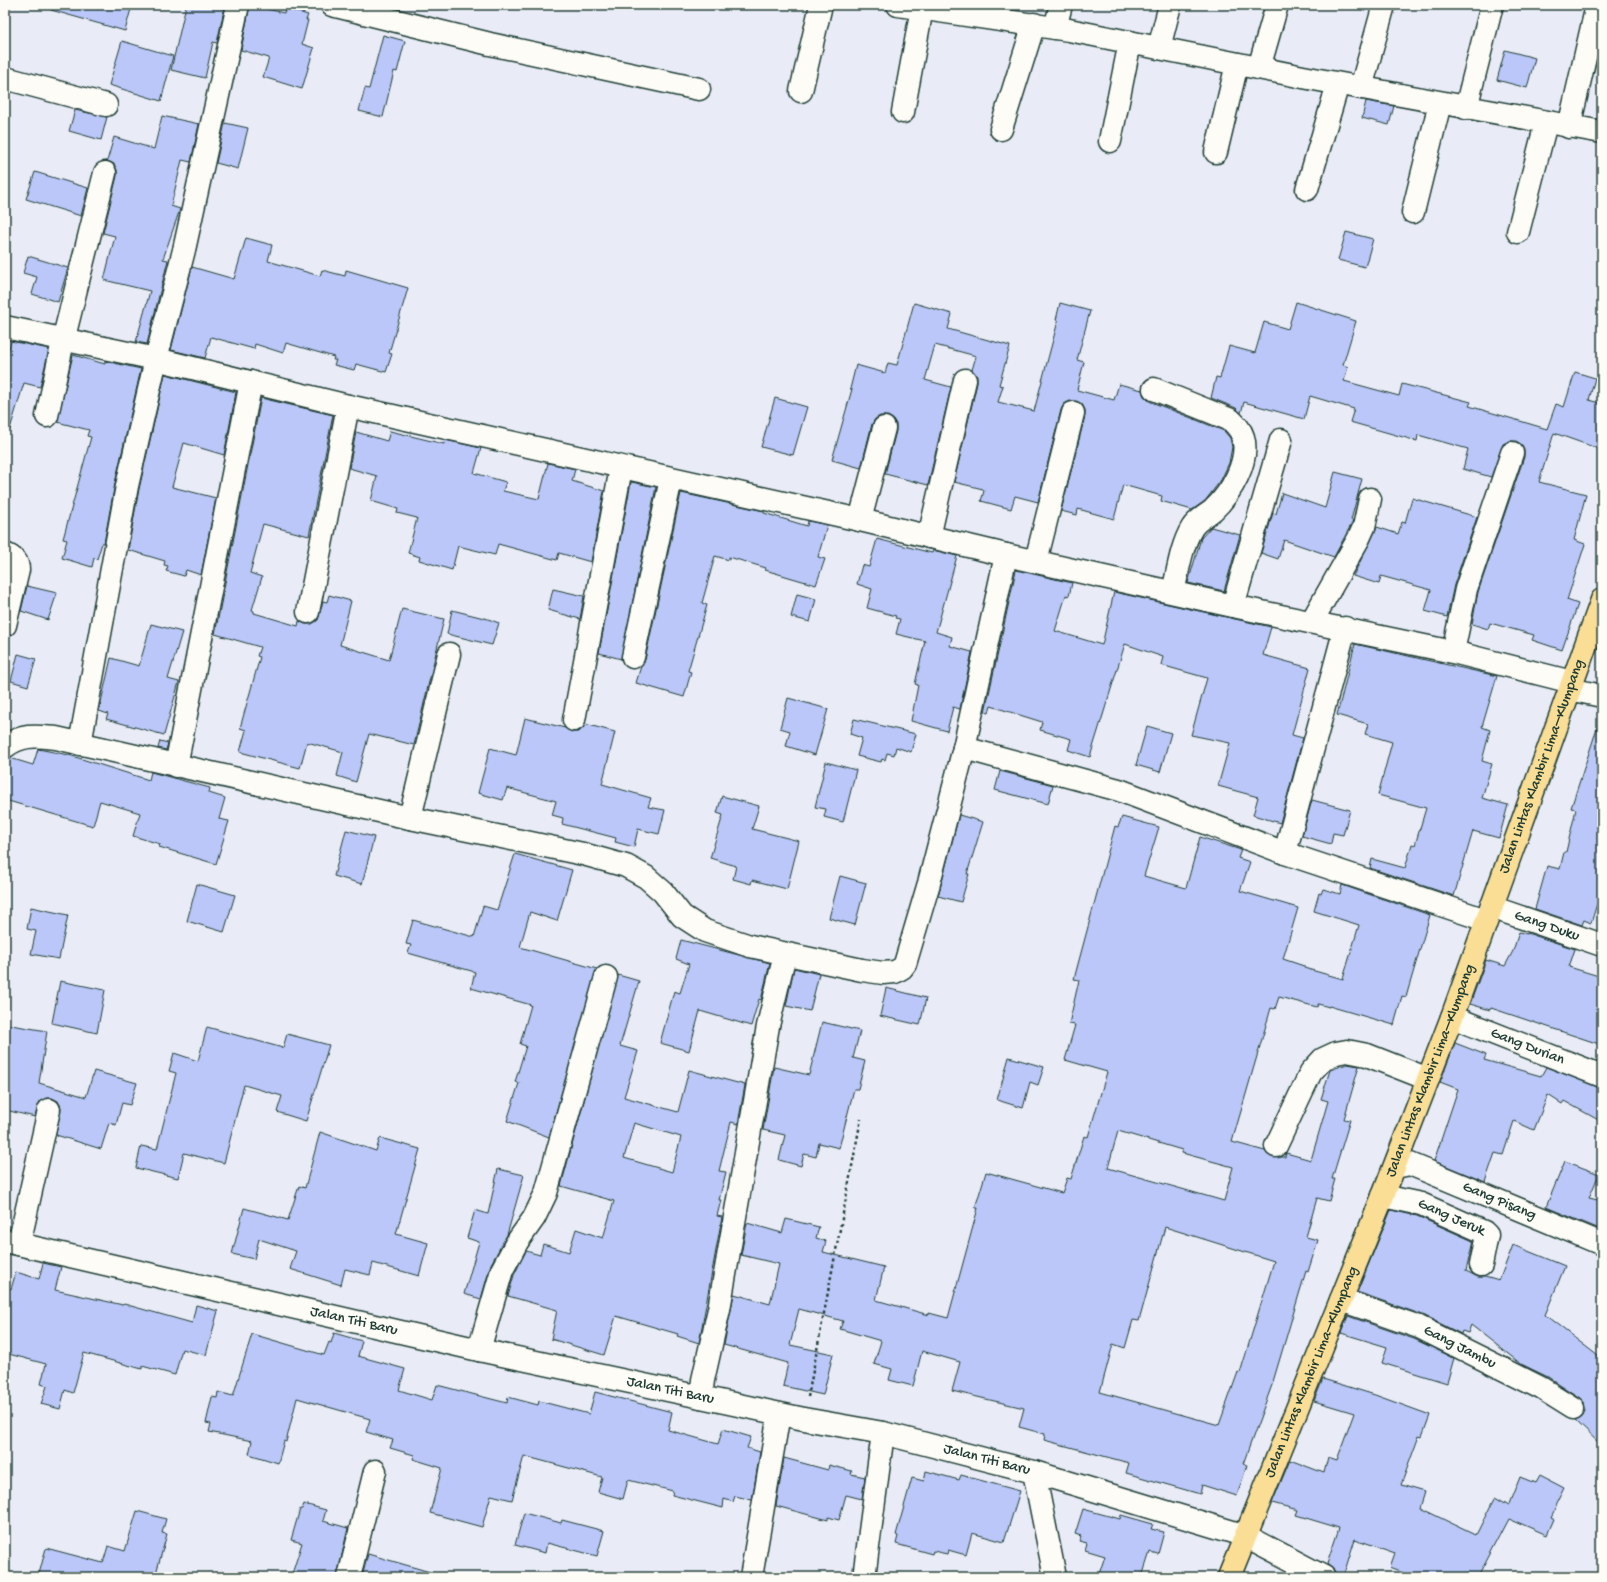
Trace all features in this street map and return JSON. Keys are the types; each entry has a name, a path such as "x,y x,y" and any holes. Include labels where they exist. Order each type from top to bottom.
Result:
{"main road":[{"name":"Jalan Lintas Klambir Lima–Klumpang","path":"1229,1577 1395,1167 1452,1017 1571,685 1601,606"}],"street":[{"path":"80,744 127,486 156,359 184,250 238,5"},
{"path":"332,5 371,9 490,44 699,89"},
{"path":"801,91 821,5"},
{"path":"898,5 935,8 1044,26 1338,84 1602,132"},
{"path":"1001,130 1044,26 1061,5"},
{"path":"1160,48 1170,5"},
{"path":"1259,68 1278,5"},
{"path":"1361,88 1384,5"},
{"path":"1466,108 1492,5"},
{"path":"903,112 935,8"},
{"path":"1569,127 1595,14"},
{"path":"1110,141 1130,42"},
{"path":"1216,152 1237,64"},
{"path":"5,78 106,105"},
{"path":"1307,189 1338,84"},
{"path":"1413,212 1440,103"},
{"path":"1518,232 1546,123"},
{"path":"47,416 105,173"},
{"path":"5,327 64,341 156,359 348,406 860,520 1006,555 1233,606 1312,621 1453,652 1571,685 1602,696"},
{"path":"929,537 965,380"},
{"path":"176,766 251,382"},
{"path":"1154,389 1231,420 1238,427 1243,437 1243,458 1232,487 1212,510 1193,526 1187,538 1173,592"},
{"path":"308,612 348,406"},
{"path":"1036,561 1073,413"},
{"path":"860,520 884,428"},
{"path":"1233,606 1281,440"},
{"path":"1453,652 1466,589 1512,453"},
{"path":"574,720 621,468"},
{"path":"633,657 671,479"},
{"path":"1312,621 1353,550 1364,526 1370,500"},
{"path":"5,554 12,556 18,564 5,625"},
{"path":"5,747 14,739 36,736 56,738 410,818 583,854 626,866 646,877 663,892 682,916 705,931 750,946 785,954 883,973 895,972 902,968 912,945 964,748 1006,555"},
{"path":"1285,853 1345,628"},
{"path":"410,818 449,654"},
{"name":"Gang Duku","path":"964,748 1119,790 1285,853 1488,914 1602,945"},
{"path":"701,1397 704,1373 720,1309 768,1026 785,954"},
{"path":"478,1350 502,1270 517,1242 534,1218 546,1193 606,977"},
{"name":"Gang Durian","path":"1452,1017 1602,1076"},
{"path":"1276,1146 1311,1072 1324,1060 1336,1053 1347,1051 1368,1055 1428,1079"},
{"path":"12,1242 49,1110"},
{"name":"Gang Pisang","path":"1395,1167 1410,1164 1602,1244"},
{"name":"Gang Jeruk","path":"1383,1196 1421,1204 1484,1232 1487,1235 1487,1240 1481,1265"},
{"name":"Jalan Titi Baru","path":"12,1242 478,1350 779,1414 884,1433 1034,1472 1246,1536 1324,1577"},
{"name":"Gang Jambu","path":"1341,1300 1419,1327 1541,1388 1574,1408"},
{"path":"751,1577 779,1414"},
{"path":"864,1577 884,1433"},
{"path":"349,1577 375,1471"},
{"path":"1034,1472 1055,1577"}],"path":[{"path":"804,1419 861,1120"}],"building":[{"path":"52,5 132,5 125,31 51,10"},
{"path":"186,5 225,5 217,43 213,42 205,78 171,70"},
{"path":"250,5 284,13 285,8 308,15 302,44 314,48 302,89 263,77 269,58 241,50"},
{"path":"383,35 405,41 397,72 394,71 383,117 359,111 365,88 369,89"},
{"path":"122,41 173,56 161,101 109,85"},
{"path":"1505,50 1535,58 1527,88 1497,80"},
{"path":"1366,101 1394,106 1389,125 1362,118"},
{"path":"75,110 107,117 101,140 69,131"},
{"path":"162,116 199,124 191,162 182,160 171,206 180,209 163,259 168,260 147,344 136,342 150,291 104,280 115,236 103,233 117,176 117,170 114,164 107,161 114,137 154,149"},
{"path":"225,123 248,128 238,169 216,163"},
{"path":"35,172 88,188 81,216 26,199"},
{"path":"1346,232 1373,239 1365,267 1338,260"},
{"path":"246,238 272,245 268,261 320,276 322,270 345,276 346,270 408,288 389,353 392,354 386,372 356,364 354,370 334,365 336,360 333,360 334,357 286,343 283,353 255,344 254,349 211,337 205,358 171,350 192,267 234,279"},
{"path":"28,256 68,268 58,302 32,294 37,277 23,273"},
{"path":"1296,302 1356,321 1343,365 1348,367 1344,381 1399,396 1402,384 1471,402 1469,406 1547,429 1556,404 1564,407 1575,372 1595,378 1589,400 1602,404 1602,450 1554,433 1539,482 1586,494 1574,540 1585,544 1567,600 1578,604 1562,650 1532,640 1534,635 1490,623 1488,629 1472,624 1478,592 1524,457 1524,450 1521,444 1516,441 1510,441 1503,444 1491,477 1463,469 1468,449 1418,435 1417,441 1350,422 1354,409 1310,396 1304,419 1244,402 1241,413 1236,408 1211,398 1216,377 1220,378 1229,346 1255,353 1264,322 1288,329"},
{"path":"914,303 952,314 948,329 1010,346 999,385 1003,386 998,402 1034,411 1058,321 1056,320 1060,303 1090,311 1077,360 1084,362 1077,390 1114,400 1119,384 1142,390 1144,396 1149,401 1224,431 1230,438 1232,447 1229,463 1221,480 1205,501 1192,510 1161,501 1162,496 1123,485 1114,519 1078,509 1077,515 1061,511 1085,416 1085,410 1082,404 1076,401 1070,401 1064,404 1061,410 1038,502 1015,496 1011,509 981,501 984,491 983,489 954,482 977,383 977,376 972,370 976,356 935,345 925,380 951,387 928,485 885,474 896,431 896,424 893,419 888,416 880,416 875,419 872,424 861,468 832,460 852,389 850,389 856,365 885,373 888,363 897,365"},
{"path":"11,341 49,349 40,387 24,383 10,429 5,429 5,363"},
{"path":"73,355 105,364 105,361 141,369 115,483 104,543 102,543 97,559 94,558 92,567 62,558 67,540 63,539 91,437 87,436 89,430 57,422"},
{"path":"165,374 236,392 224,455 184,443 172,487 216,498 201,575 186,570 184,576 166,571 168,566 164,565 165,561 128,550 139,489"},
{"path":"261,398 333,415 309,536 263,524 250,573 262,577 252,610 254,613 298,626 299,621 305,624 312,624 318,620 323,601 327,602 329,595 351,601 340,645 389,660 402,609 444,619 414,745 369,734 356,782 337,776 343,752 307,742 300,768 240,752 246,730 240,728 260,657 257,656 260,647 215,634"},
{"path":"775,398 807,407 793,455 761,447"},
{"path":"390,431 444,444 445,440 481,448 474,473 506,482 503,491 539,499 548,463 575,469 572,481 604,491 591,562 559,553 557,560 498,544 495,555 458,546 452,570 419,560 420,557 408,553 417,518 397,513 398,509 371,501 377,476 349,468 356,432 387,441"},
{"path":"1335,472 1362,479 1351,520 1353,520 1352,523 1334,557 1284,540 1278,559 1261,553 1273,513 1276,514 1282,493 1325,508"},
{"path":"631,482 656,487 621,659 599,653"},
{"path":"681,493 764,511 764,513 807,526 808,521 827,525 818,557 825,559 816,585 765,570 766,568 729,557 729,560 715,556 702,603 707,605 688,671 691,672 684,697 636,683 641,666 645,660"},
{"path":"1412,498 1477,517 1454,585 1447,617 1425,611 1431,590 1381,576 1379,584 1353,576 1377,527 1398,534 1402,522 1405,523"},
{"path":"1211,527 1240,535 1224,591 1188,583 1201,538"},
{"path":"877,539 932,553 933,550 957,556 936,632 952,637 950,646 972,652 960,709 953,707 947,731 911,721 918,685 915,684 925,641 896,634 900,619 895,618 896,616 867,608 872,589 857,584 862,565 869,567"},
{"path":"1016,570 1072,583 1069,596 1066,595 1055,631 1102,645 1114,592 1271,627 1263,655 1310,668 1292,735 1303,738 1280,823 1253,815 1258,797 1218,786 1230,743 1191,735 1207,678 1161,665 1163,657 1125,644 1090,757 1068,750 1071,739 1040,730 1042,722 991,706 989,713 985,712"},
{"path":"27,586 57,593 48,620 21,611"},
{"path":"553,589 584,596 580,619 548,610"},
{"path":"797,594 816,599 810,622 791,617"},
{"path":"452,610 499,623 492,645 447,634"},
{"path":"151,624 182,632 168,679 179,682 164,735 106,719 108,714 99,711 111,658 139,666"},
{"path":"1355,644 1497,676 1482,727 1490,730 1482,761 1492,764 1482,798 1508,805 1499,838 1473,831 1454,896 1370,868 1372,859 1405,868 1412,844 1415,845 1426,808 1378,795 1392,742 1365,734 1368,724 1337,715"},
{"path":"18,654 36,659 28,686 11,681"},
{"path":"788,698 828,709 815,755 786,746 790,731 780,728"},
{"path":"525,718 565,728 572,732 579,732 585,724 615,732 602,784 651,798 648,807 665,810 659,834 638,829 634,847 615,842 616,838 562,824 563,818 552,815 556,801 507,788 503,800 478,793 490,748 516,755"},
{"path":"854,719 916,734 911,752 896,747 894,755 887,753 885,760 882,759 881,762 857,756 862,738 850,734"},
{"path":"1598,725 1602,725 1602,888 1591,923 1584,920 1582,925 1535,909 1547,866 1560,869 1564,852 1566,852 1576,809 1571,808"},
{"path":"1147,726 1171,733 1160,772 1136,765"},
{"path":"160,741 168,743 166,750 158,748"},
{"path":"38,749 69,755 149,780 151,772 210,788 209,793 225,798 219,819 229,821 216,864 159,847 160,844 133,836 140,813 100,801 93,826 5,800 5,759 10,758 33,765"},
{"path":"826,762 856,770 843,822 824,817 826,809 815,807"},
{"path":"1000,771 1053,785 1048,804 995,790"},
{"path":"722,796 759,806 752,829 799,841 787,889 752,880 751,884 733,879 736,866 710,858 723,815 717,813"},
{"path":"1312,800 1350,810 1343,835 1333,833 1331,844 1302,836"},
{"path":"959,815 983,822 967,874 969,874 961,902 938,896"},
{"path":"1122,817 1159,827 1144,876 1186,888 1200,837 1241,850 1238,858 1250,862 1240,891 1298,908 1283,959 1304,966 1304,968 1343,979 1359,925 1314,911 1319,893 1321,894 1323,889 1340,894 1342,885 1430,915 1406,997 1402,996 1394,1025 1329,1006 1318,1004 1317,1007 1279,997 1275,1009 1271,1008 1232,1142 1265,1151 1271,1157 1285,1157 1286,1153 1311,1160 1328,1101 1321,1099 1330,1070 1347,1064 1359,1066 1344,1119 1350,1120 1332,1179 1335,1179 1329,1201 1317,1198 1306,1237 1318,1240 1308,1272 1306,1271 1272,1385 1243,1464 1247,1465 1237,1496 1202,1485 1200,1494 1126,1473 1129,1463 1044,1440 1045,1434 1019,1427 1024,1408 952,1391 960,1362 922,1351 913,1386 889,1380 892,1369 874,1364 881,1341 840,1329 843,1321 799,1309 790,1345 833,1354 823,1395 783,1386 788,1363 724,1345 734,1294 770,1304 779,1264 741,1255 747,1223 782,1233 786,1219 819,1227 816,1238 826,1241 823,1252 884,1267 876,1300 929,1315 929,1313 948,1318 978,1208 975,1208 986,1172 1062,1193 1067,1178 1071,1179 1084,1136 1088,1137 1107,1072 1065,1060 1075,1025 1069,1024 1079,980 1074,979 1115,826 1118,827","holes":["1118,1131 1182,1150 1182,1153 1233,1167 1224,1201 1108,1168","1165,1227 1274,1261 1240,1373 1238,1372 1219,1425 1100,1392 1113,1344 1125,1348 1133,1320 1139,1321"]},
{"path":"346,830 374,837 362,884 334,876"},
{"path":"515,854 572,870 557,921 530,912 520,947 597,969 549,1137 507,1121 519,1083 515,1082 526,1046 520,1044 531,1005 471,988 475,972 408,953 411,945 406,944 413,920 474,937 483,906 497,910"},
{"path":"840,876 866,883 855,925 829,918"},
{"path":"197,884 235,895 224,932 187,921"},
{"path":"31,907 68,915 59,959 31,954 36,931 27,929"},
{"path":"1519,932 1527,933 1575,949 1569,967 1602,977 1602,1045 1491,1008 1490,1010 1470,1004 1486,960 1505,966 1513,951"},
{"path":"681,940 770,963 761,1000 759,999 751,1026 700,1011 689,1051 660,1043 674,991 680,993 689,964 676,959"},
{"path":"794,968 819,974 810,1011 786,1006"},
{"path":"618,975 639,981 620,1046 638,1051 624,1097 678,1112 689,1070 745,1085 738,1124 731,1122 719,1171 726,1172 719,1200 721,1200 717,1216 722,1217 699,1343 677,1336 678,1334 616,1316 604,1355 551,1339 557,1310 508,1296 514,1275 526,1251 540,1255 543,1244 569,1252 576,1229 603,1238 614,1201 561,1186","holes":["634,1123 681,1137 672,1172 624,1158"]},
{"path":"60,981 105,990 97,1033 52,1023"},
{"path":"886,988 926,998 920,1025 880,1016"},
{"path":"822,1022 860,1031 853,1058 865,1061 858,1089 854,1089 839,1148 819,1143 816,1157 804,1154 801,1166 779,1160 785,1135 763,1130 774,1067 809,1075"},
{"path":"5,1024 47,1031 39,1083 86,1097 94,1071 137,1083 130,1105 122,1103 116,1125 109,1123 101,1149 56,1135 61,1107 58,1101 52,1098 46,1098 40,1101 35,1117 5,1110"},
{"path":"207,1027 283,1048 287,1034 329,1045 306,1121 277,1112 282,1096 244,1085 224,1163 184,1153 178,1178 136,1168 141,1146 157,1149 176,1073 169,1071 174,1053 198,1061"},
{"path":"1455,1043 1486,1055 1484,1060 1541,1076 1546,1067 1602,1088 1602,1122 1564,1101 1562,1104 1548,1095 1534,1130 1514,1121 1503,1155 1495,1153 1485,1182 1434,1161 1458,1089 1440,1082"},
{"path":"1009,1057 1044,1067 1038,1085 1030,1082 1023,1108 997,1100"},
{"path":"320,1132 376,1151 380,1138 420,1149 396,1234 428,1243 419,1276 373,1263 370,1275 345,1269 341,1285 290,1269 296,1251 259,1239 254,1259 232,1254 244,1208 288,1220 299,1186 305,1188"},
{"path":"1565,1161 1599,1174 1589,1198 1602,1201 1602,1230 1546,1207"},
{"path":"498,1169 524,1175 507,1235 491,1264 481,1299 464,1294 479,1242 467,1238 475,1210 488,1214"},
{"path":"1391,1210 1417,1216 1473,1241 1466,1271 1478,1277 1485,1277 1499,1281 1513,1245 1565,1266 1545,1315 1602,1359 1602,1446 1575,1420 1583,1415 1585,1409 1584,1402 1580,1398 1548,1377 1521,1364 1471,1325 1468,1333 1462,1331 1461,1334 1423,1315 1357,1292"},
{"path":"43,1263 61,1267 55,1290 124,1304 192,1323 196,1305 218,1311 206,1355 182,1349 175,1375 142,1366 142,1369 84,1353 73,1393 65,1390 60,1409 41,1404 47,1386 41,1384 46,1364 5,1353 5,1298 8,1288 11,1289 16,1272 39,1279"},
{"path":"1348,1316 1414,1339 1454,1358 1447,1383 1382,1363 1387,1347 1341,1333"},
{"path":"334,1333 362,1341 358,1356 405,1369 399,1390 432,1400 437,1385 507,1403 508,1397 538,1405 539,1401 589,1414 595,1392 672,1412 668,1430 718,1444 723,1429 751,1437 747,1448 760,1452 752,1500 735,1496 733,1502 724,1499 723,1508 672,1495 673,1491 628,1480 623,1499 598,1492 602,1477 524,1456 512,1500 491,1495 482,1527 430,1513 442,1468 413,1459 414,1455 390,1448 393,1440 366,1432 370,1419 297,1398 286,1442 284,1441 278,1463 249,1454 252,1441 209,1432 211,1424 206,1423 212,1397 217,1398 218,1392 233,1396 252,1334 324,1355 329,1342 331,1343"},
{"path":"1323,1379 1375,1395 1430,1415 1422,1437 1419,1436 1401,1485 1425,1492 1420,1508 1476,1535 1495,1497 1509,1505 1520,1477 1535,1483 1539,1476 1564,1489 1550,1517 1554,1519 1547,1535 1508,1518 1477,1577 1417,1577 1390,1567 1395,1553 1355,1539 1343,1577 1336,1577 1334,1570 1327,1564 1339,1528 1296,1515 1298,1510 1272,1503 1290,1460 1324,1473 1328,1457 1337,1460 1354,1413 1314,1401"},
{"path":"784,1458 828,1470 829,1465 852,1471 851,1474 865,1477 862,1499 846,1495 839,1520 828,1517 828,1520 776,1506"},
{"path":"926,1471 959,1480 961,1475 1020,1491 1004,1542 972,1533 966,1555 948,1550 947,1554 933,1551 932,1554 896,1544 898,1536 896,1535 912,1478 924,1481"},
{"path":"304,1504 326,1510 323,1521 348,1528 337,1577 291,1577 302,1543 291,1540 300,1509 302,1509"},
{"path":"1083,1509 1120,1519 1121,1515 1153,1524 1151,1529 1164,1532 1158,1554 1150,1552 1142,1577 1098,1577 1105,1556 1085,1550 1087,1543 1079,1541 1081,1536 1075,1534"},
{"path":"137,1511 166,1519 162,1533 167,1534 155,1577 51,1577 39,1574 46,1548 103,1563 108,1546 125,1551"},
{"path":"524,1513 561,1523 562,1520 604,1531 597,1556 547,1543 545,1553 515,1545"},
{"path":"368,1554 430,1572 429,1577 362,1577"}]}
